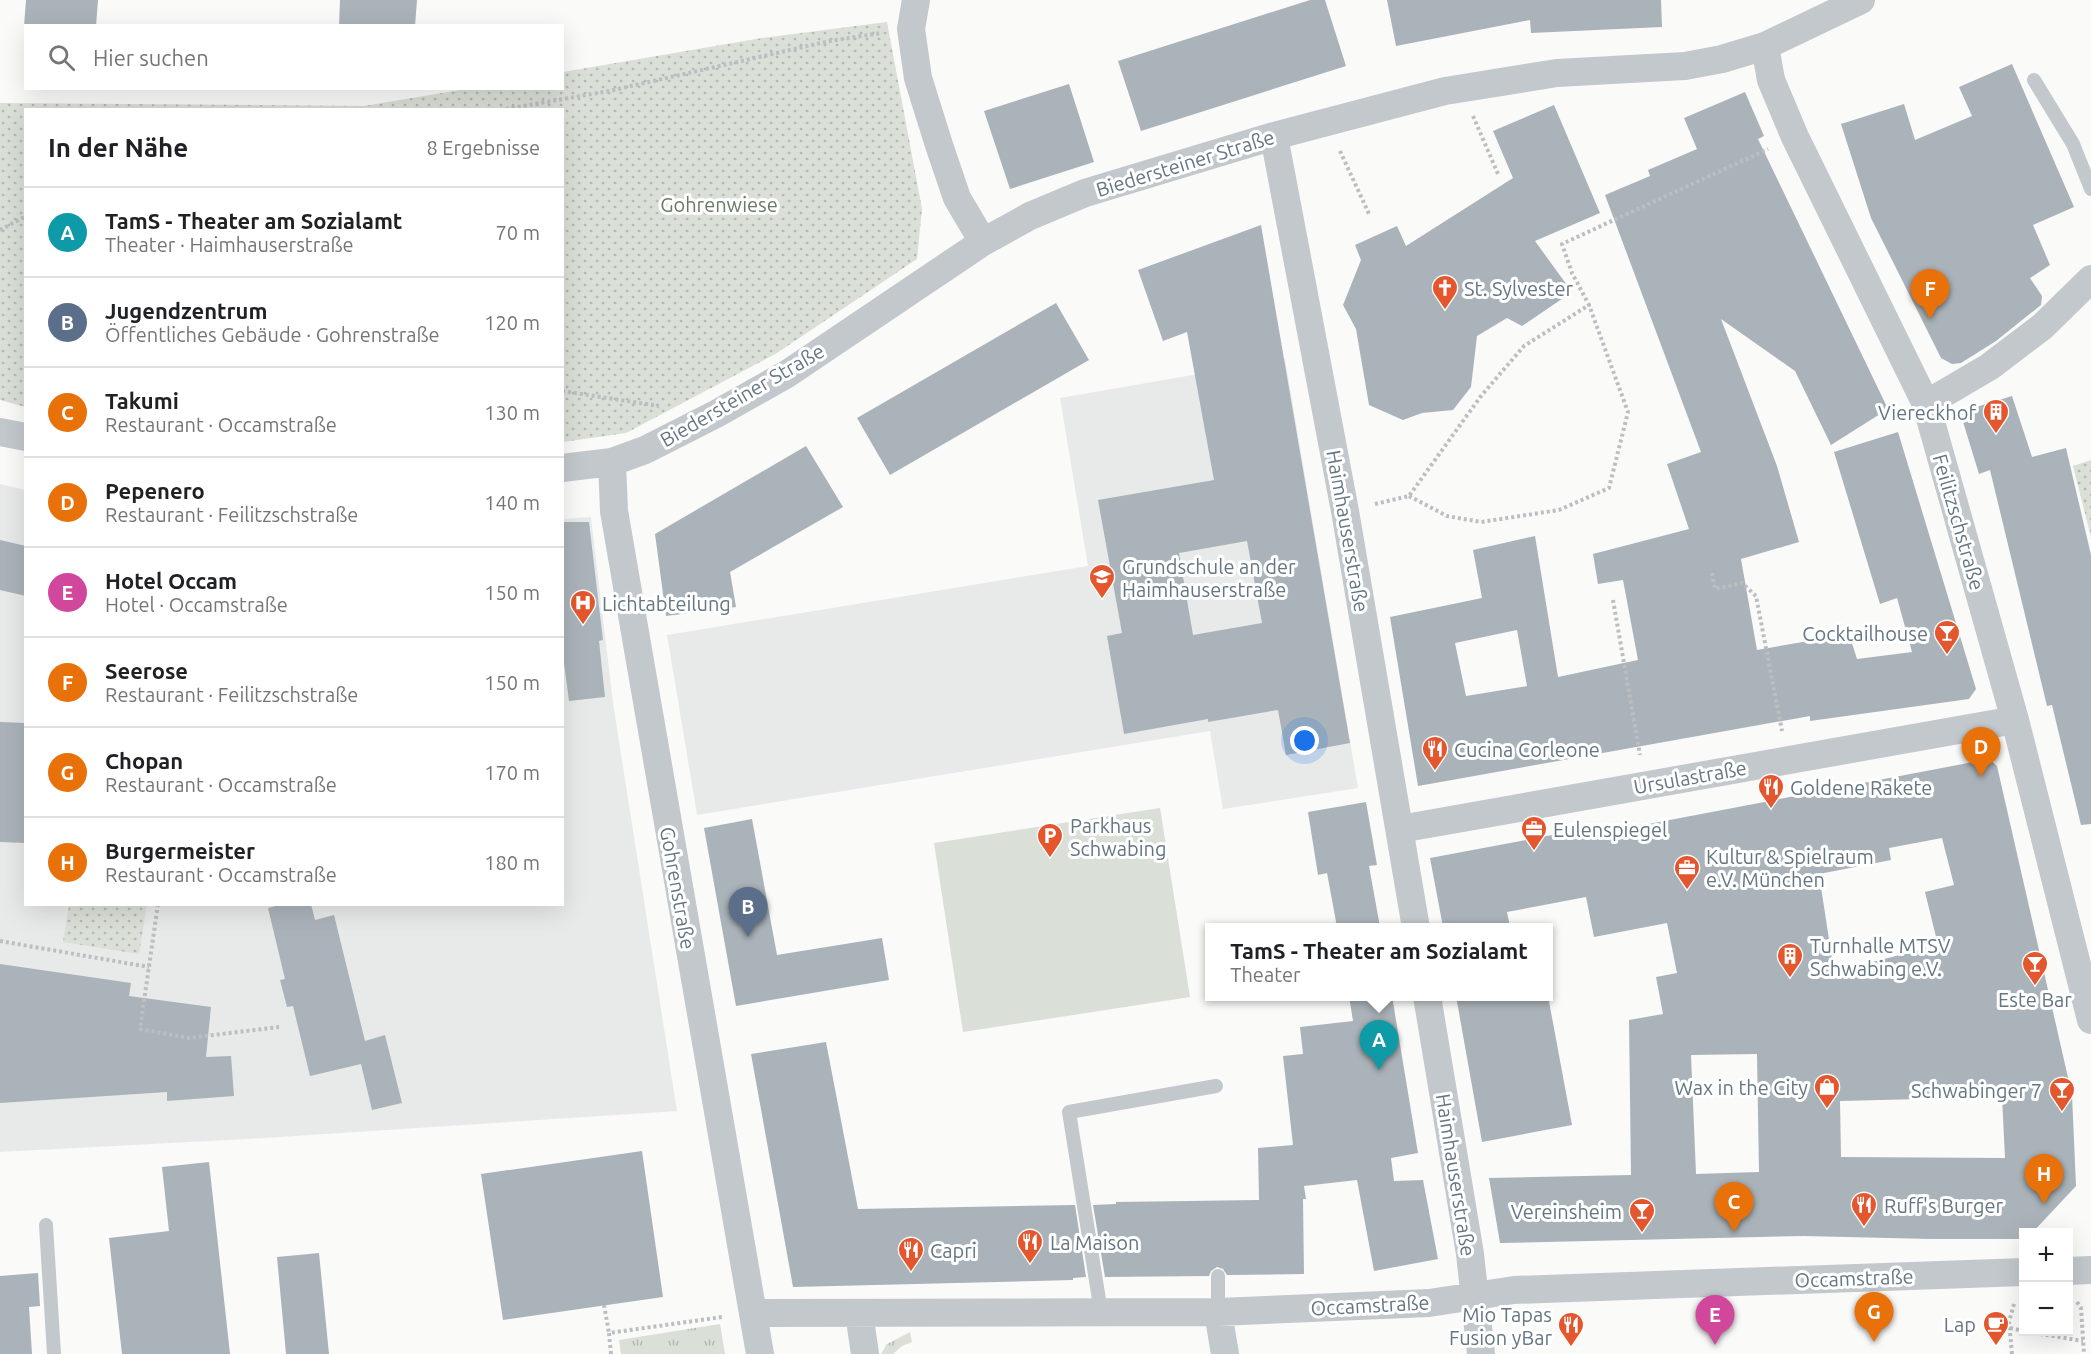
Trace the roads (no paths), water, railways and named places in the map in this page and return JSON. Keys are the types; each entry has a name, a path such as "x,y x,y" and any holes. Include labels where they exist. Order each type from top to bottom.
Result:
{"street":[{"path":"916,0 911,29 918,78 957,198 983,242"},
{"name":"Biedersteiner Straße","path":"564,468 612,462 645,450 716,414 787,374 983,242 1030,216 1085,192 1274,136 1445,91 1557,73 1685,66 1722,59 1766,46 1861,0"},
{"name":"Feilitzschstraße","path":"1766,46 1771,80 1796,137 1926,404 2015,720 2091,1020"},
{"name":"Haimhauserstraße","path":"1274,136 1345,511 1415,923"},
{"path":"1926,404 1989,367 2043,326 2091,279"},
{"path":"0,432 24,437"},
{"name":"Gohrenstraße","path":"612,462 614,511 760,1354"},
{"name":"Ursulastraße","path":"1400,829 2015,720"},
{"name":"Haimhauserstraße","path":"1428,1001 1470,1254 1481,1354"},
{"path":"2073,1271 2091,1270"},
{"name":"Occamstraße","path":"754,1313 1218,1312 1429,1303 1514,1290 2019,1272"},
{"path":"859,1312 865,1354"},
{"path":"1218,1312 1226,1354"}],"lane":[{"path":"2034,80 2073,144 2091,189"},
{"path":"1101,1312 1069,1112 1216,1086"},
{"path":"45,1225 54,1354"},
{"path":"1218,1276 1218,1312"}],"place":[{"name":"St. Sylvester","path":"1445,311"},
{"name":"Seerose","path":"1930,319"},
{"name":"Viereckhof","path":"1996,435"},
{"name":"Grundschule an der Haimhauserstraße","path":"1102,600"},
{"name":"Lichtabteilung","path":"583,626"},
{"name":"Cocktailhouse","path":"1947,656"},
{"name":"Cucina Corleone","path":"1435,772"},
{"name":"Pepenero","path":"1981,777"},
{"name":"Goldene Rakete","path":"1771,810"},
{"name":"Eulenspiegel","path":"1534,852"},
{"name":"Parkhaus Schwabing","path":"1050,859"},
{"name":"Kultur & Spielraum e.V. München","path":"1687,891"},
{"name":"Jugendzentrum","path":"748,937"},
{"name":"Turnhalle MTSV Schwabing e.V.","path":"1790,979"},
{"name":"Este Bar","path":"2035,987"},
{"name":"TamS - Theater am Sozialamt","path":"1379,1070"},
{"name":"Wax in the City","path":"1827,1110"},
{"name":"Schwabinger 7","path":"2062,1113"},
{"name":"Burgermeister","path":"2044,1204"},
{"name":"Ruff's Burger","path":"1864,1228"},
{"name":"Takumi","path":"1734,1232"},
{"name":"Vereinsheim","path":"1642,1234"},
{"name":"La Maison","path":"1030,1265"},
{"name":"Capri","path":"911,1273"},
{"name":"Chopan","path":"1874,1342"},
{"name":"Hotel Occam","path":"1715,1345"},
{"name":"Lap","path":"1996,1347"},
{"name":"Mio Tapas Fusion yBar","path":"1571,1348"}],"park label":[{"name":"Gohrenwiese","path":"719,204"}]}
